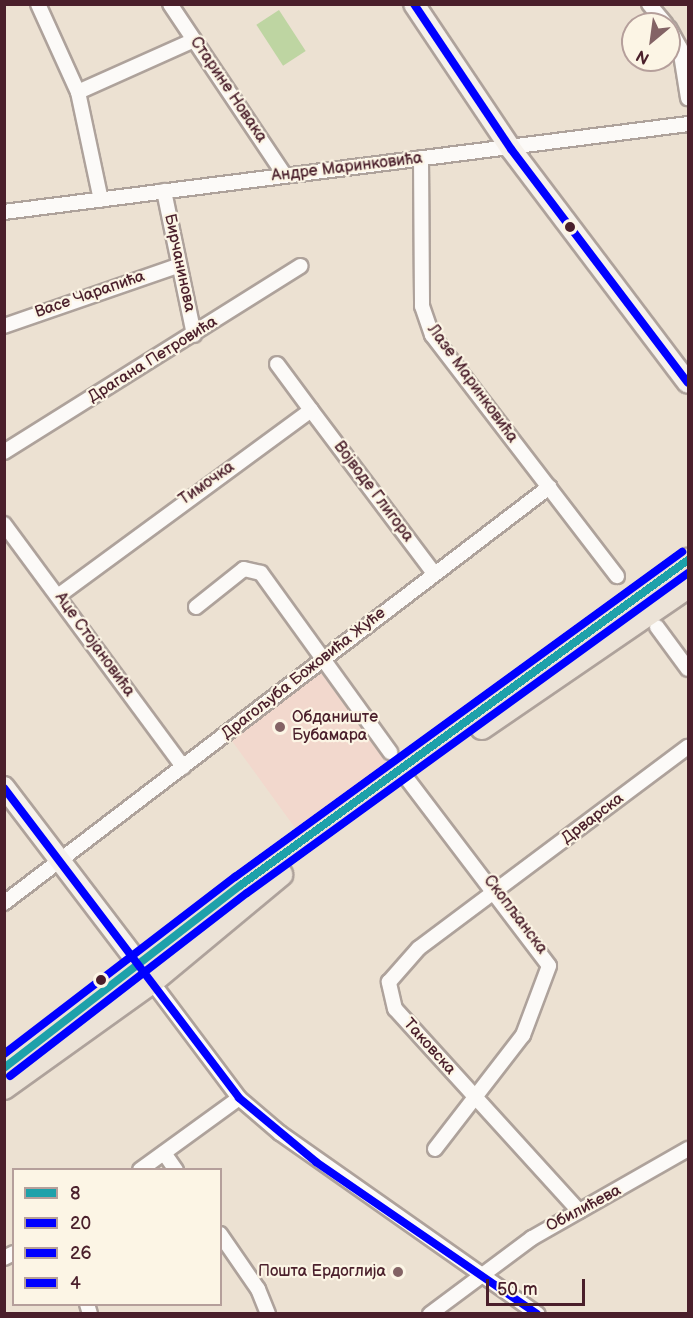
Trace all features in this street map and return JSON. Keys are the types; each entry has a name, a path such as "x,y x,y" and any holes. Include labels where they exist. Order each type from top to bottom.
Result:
{"main road":[{"path":"4,1088 548,658 688,560"},
{"path":"4,1068 146,974 408,780 688,587"}],"street":[{"path":"38,4 78,92 101,200"},
{"name":"Старине Новака","path":"170,4 285,176"},
{"path":"414,4 511,149 688,382"},
{"path":"78,92 194,40"},
{"path":"681,54 688,98"},
{"name":"Андре Маринковића","path":"4,212 421,158 511,149 688,124"},
{"name":"Лазе Маринковића","path":"421,158 425,320 617,576"},
{"name":"Бирчанинова","path":"164,191 177,266 194,335"},
{"name":"Васе Чарапића","path":"4,326 177,266"},
{"name":"Драгана Петровића","path":"4,452 301,266"},
{"path":"277,364 311,410"},
{"name":"Војводе Глигора","path":"311,410 434,573"},
{"name":"Тимочка","path":"58,596 311,410"},
{"name":"Драгољуба Божовића Жуће","path":"4,903 549,487"},
{"name":"Аце Стојановића","path":"4,524 183,767"},
{"path":"196,607 244,569 254,569 390,752"},
{"path":"657,627 688,669"},
{"name":"Дрварска","path":"498,891 688,747"},
{"name":"Скопљанска","path":"408,780 498,891 548,958 549,972 529,1023 477,1100 435,1149"},
{"path":"4,788 239,1098 316,1162 538,1314"},
{"name":"Таковска","path":"498,891 419,948 389,982 394,1009 579,1211"},
{"path":"143,1168 239,1098"},
{"path":"164,1153 175,1168"},
{"name":"Обилићева","path":"430,1314 481,1273 579,1211 688,1154"},
{"path":"222,1237 258,1289 268,1314"}],"shaded area":[{"path":"321,673 392,770 301,836 230,739"}],"green space":[{"path":"279,10 306,51 283,66 256,25"}],"transit line":[{"name":"4","path":"414,4 511,149 688,383"},
{"name":"26","path":"4,1054 235,877 682,552"},
{"name":"8","path":"4,1068 241,885 688,560"},
{"name":"20","path":"10,1076 247,893 688,573"},
{"name":"4","path":"4,788 239,1098 316,1162 537,1314"}],"place":[{"name":"Обданиште Бубамара","path":"280,727"},
{"name":"Пошта Ердоглија","path":"398,1272"}]}
